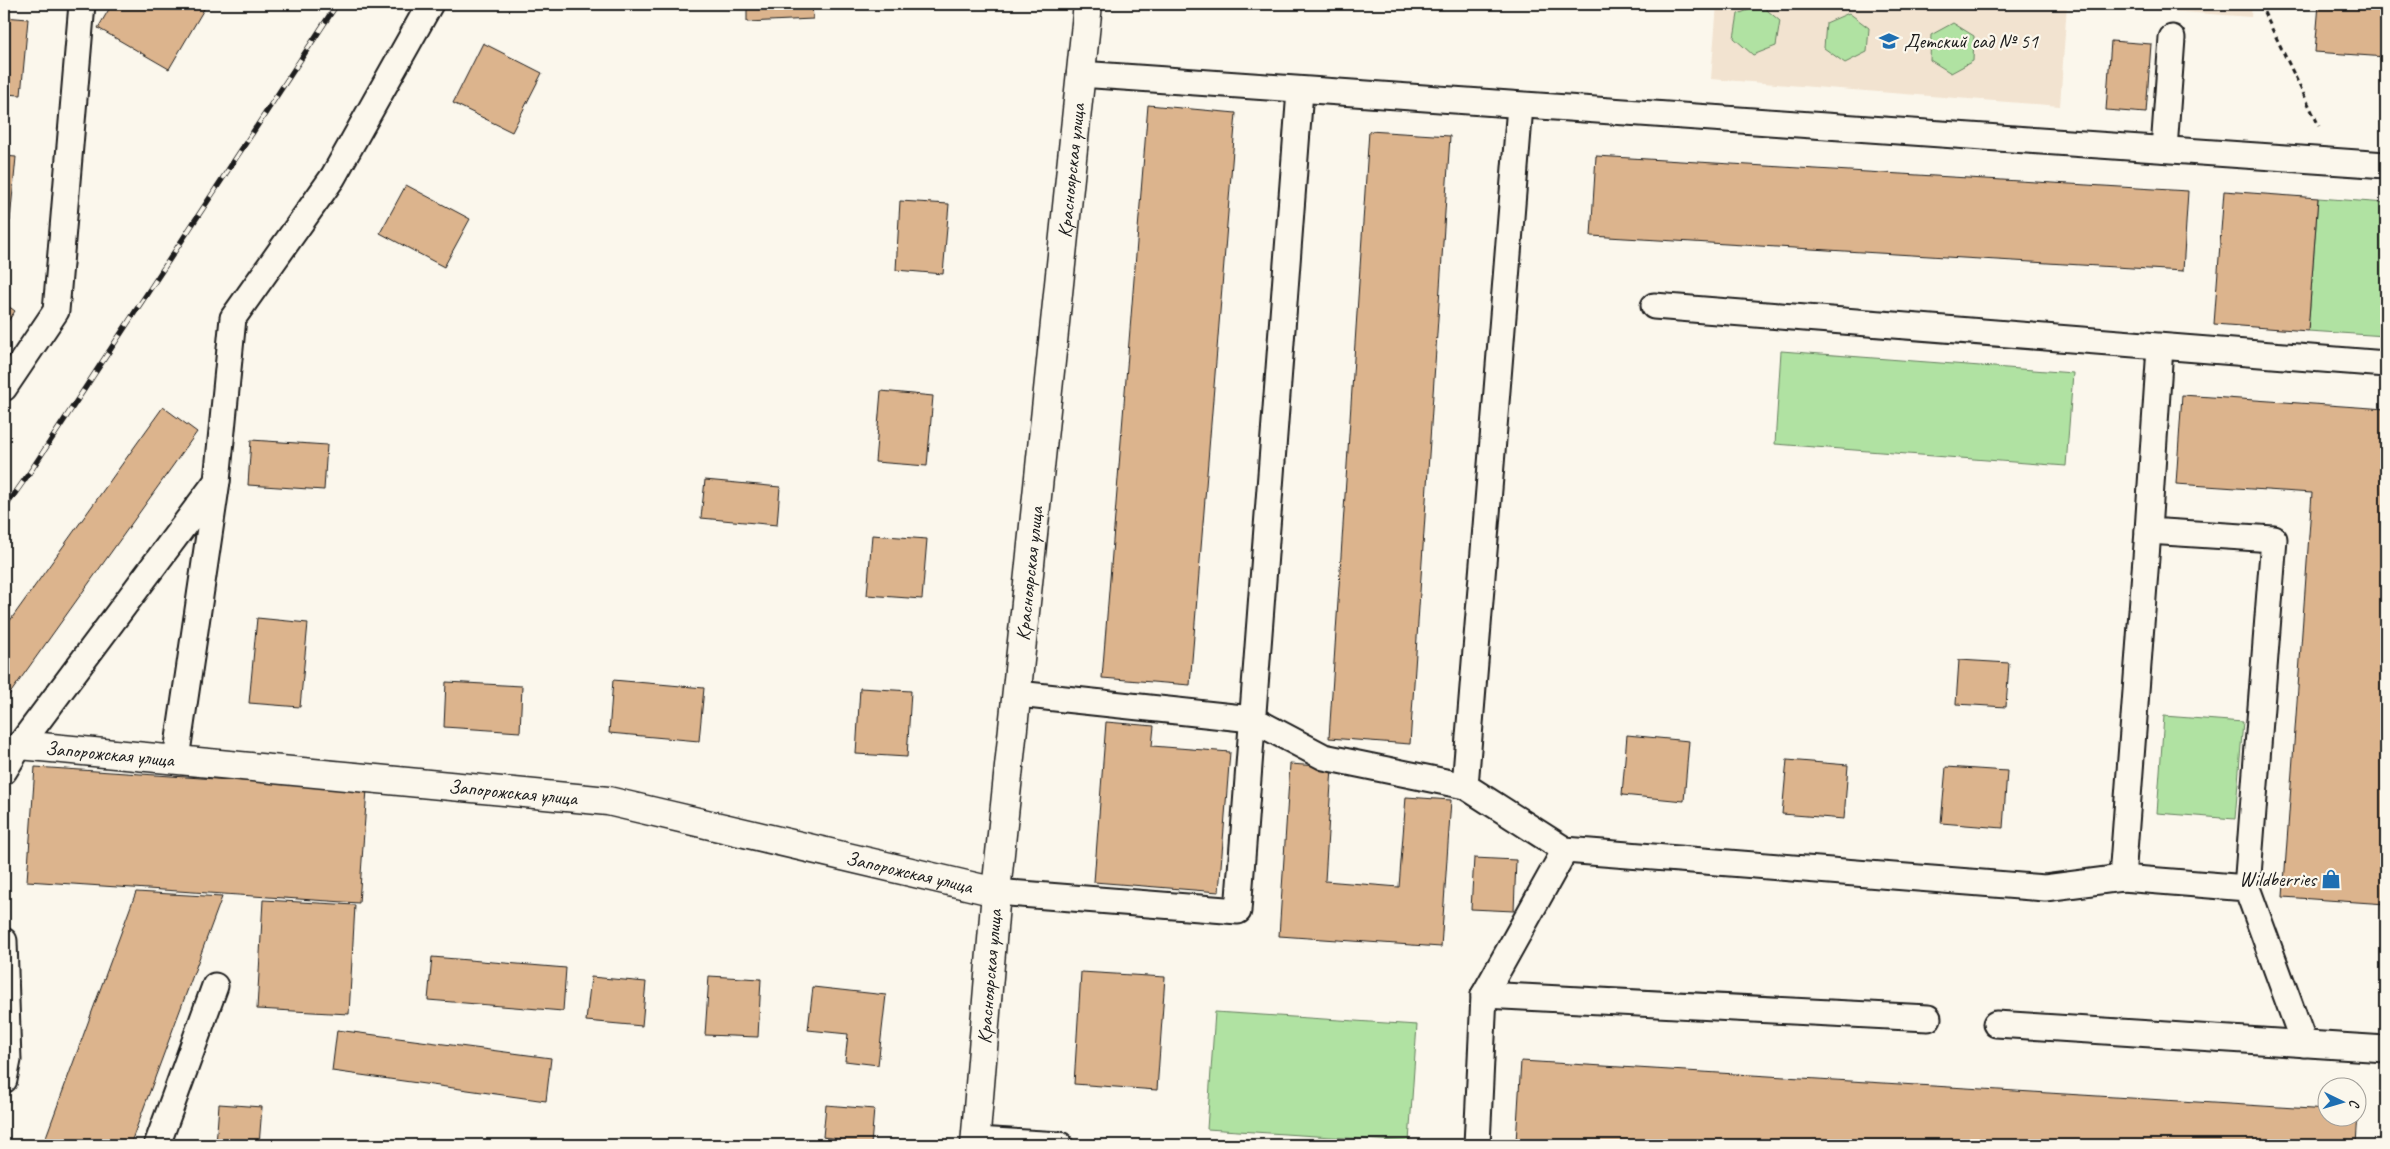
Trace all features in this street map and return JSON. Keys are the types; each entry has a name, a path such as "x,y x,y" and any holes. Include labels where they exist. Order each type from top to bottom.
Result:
{"street":[{"name":"Красноярская улица","path":"976,1143 996,892 1088,4"},
{"name":"Запорожская улица","path":"20,745 176,758 608,801 996,892"}],"lane":[{"path":"4,388 56,311 82,4"},
{"path":"176,758 217,481 233,318 334,177 430,4"},
{"path":"2164,149 2172,38"},
{"path":"1080,74 1300,91 2386,165"},
{"path":"996,892 1238,911 1300,91"},
{"path":"1465,786 1520,106"},
{"path":"1654,306 2386,364"},
{"path":"2122,878 2160,347"},
{"path":"4,771 20,745 217,481"},
{"path":"2148,531 2274,539 2247,888 2304,1044"},
{"path":"1018,694 1252,719 1324,757 1465,786 1565,850 2045,888 2122,878 2247,888"},
{"path":"1477,1145 1484,995 1565,850"},
{"path":"4,941 8,1060 4,1080"},
{"path":"157,1145 214,986"},
{"path":"1484,995 1928,1018"},
{"path":"1996,1024 2386,1049"},
{"path":"976,1143 1060,1145"}],"path":[{"path":"2260,4 2321,129"}],"shaded area":[{"name":"Детский сад № 51","path":"1717,4 2067,4 2060,106 1711,79"},
{"name":"Детский сад № 51","path":"2073,4 2252,4 2251,17"}],"green space":[{"path":"1761,5 1780,21 1776,46 1753,55 1734,38 1738,14"},
{"path":"1849,13 1869,28 1867,52 1845,63 1824,48 1826,23"},
{"path":"1953,23 1974,36 1973,61 1951,73 1930,60 1931,35"},
{"path":"2318,198 2386,203 2386,336 2308,331"},
{"path":"1781,351 2073,373 2066,466 1775,444"},
{"path":"2164,716 2243,722 2235,819 2157,813"},
{"path":"1215,1012 1417,1025 1409,1142 1207,1129"}],"building":[{"path":"112,4 207,4 169,69 98,28"},
{"path":"747,4 812,4 813,19 747,22"},
{"path":"2319,4 2386,4 2386,57 2315,52"},
{"path":"4,17 28,19 21,95 4,94"},
{"path":"2111,41 2151,44 2146,113 2106,110"},
{"path":"483,43 542,73 512,132 453,103"},
{"path":"1148,105 1236,113 1190,685 1102,678"},
{"path":"1369,131 1450,136 1410,744 1329,738"},
{"path":"4,156 16,157 10,221 4,221"},
{"path":"1596,156 2188,191 2183,271 1591,236"},
{"path":"406,185 470,219 444,267 380,233"},
{"path":"2224,191 2318,198 2308,331 2214,324"},
{"path":"900,201 949,204 943,274 896,270"},
{"path":"4,303 15,311 4,327"},
{"path":"881,391 933,396 927,466 875,462"},
{"path":"2182,395 2386,409 2386,904 2283,897 2312,493 2176,484"},
{"path":"163,407 197,432 4,702 4,629"},
{"path":"251,440 327,445 324,490 248,485"},
{"path":"705,480 780,487 777,525 701,518"},
{"path":"872,535 927,539 922,599 867,595"},
{"path":"257,618 308,623 300,707 249,703"},
{"path":"1959,660 2009,663 2006,707 1956,704"},
{"path":"613,680 704,688 699,741 609,733"},
{"path":"446,682 522,686 520,732 444,727"},
{"path":"860,688 911,691 907,757 856,754"},
{"path":"1106,722 1154,726 1152,746 1230,752 1219,892 1094,882"},
{"path":"1627,735 1689,741 1684,801 1622,795"},
{"path":"1787,760 1848,765 1844,819 1782,814"},
{"path":"1290,764 1332,767 1325,881 1399,887 1406,797 1451,800 1441,947 1279,936"},
{"path":"35,767 367,789 359,903 27,881"},
{"path":"1946,767 2007,771 2003,828 1941,823"},
{"path":"1474,858 1516,860 1514,911 1471,909"},
{"path":"136,892 222,897 130,1145 43,1145"},
{"path":"263,900 355,905 349,1014 257,1009"},
{"path":"432,957 566,968 563,1011 428,1000"},
{"path":"1081,972 1165,977 1157,1090 1074,1084"},
{"path":"709,976 761,979 758,1037 705,1035"},
{"path":"591,977 646,982 642,1026 586,1021"},
{"path":"813,987 886,995 878,1065 845,1061 848,1034 808,1030"},
{"path":"337,1030 551,1058 546,1101 332,1071"},
{"path":"1521,1061 2318,1109 2318,1126 2357,1126 2356,1145 1571,1145 1516,1142"},
{"path":"219,1104 262,1107 259,1145 216,1145"},
{"path":"826,1105 874,1109 871,1145 839,1145 840,1139 823,1137"}],"railway":[{"path":"4,509 337,4"}],"place":[{"name":"Детский сад № 51","path":"1889,41"},
{"name":"Wildberries","path":"2331,879"}]}
